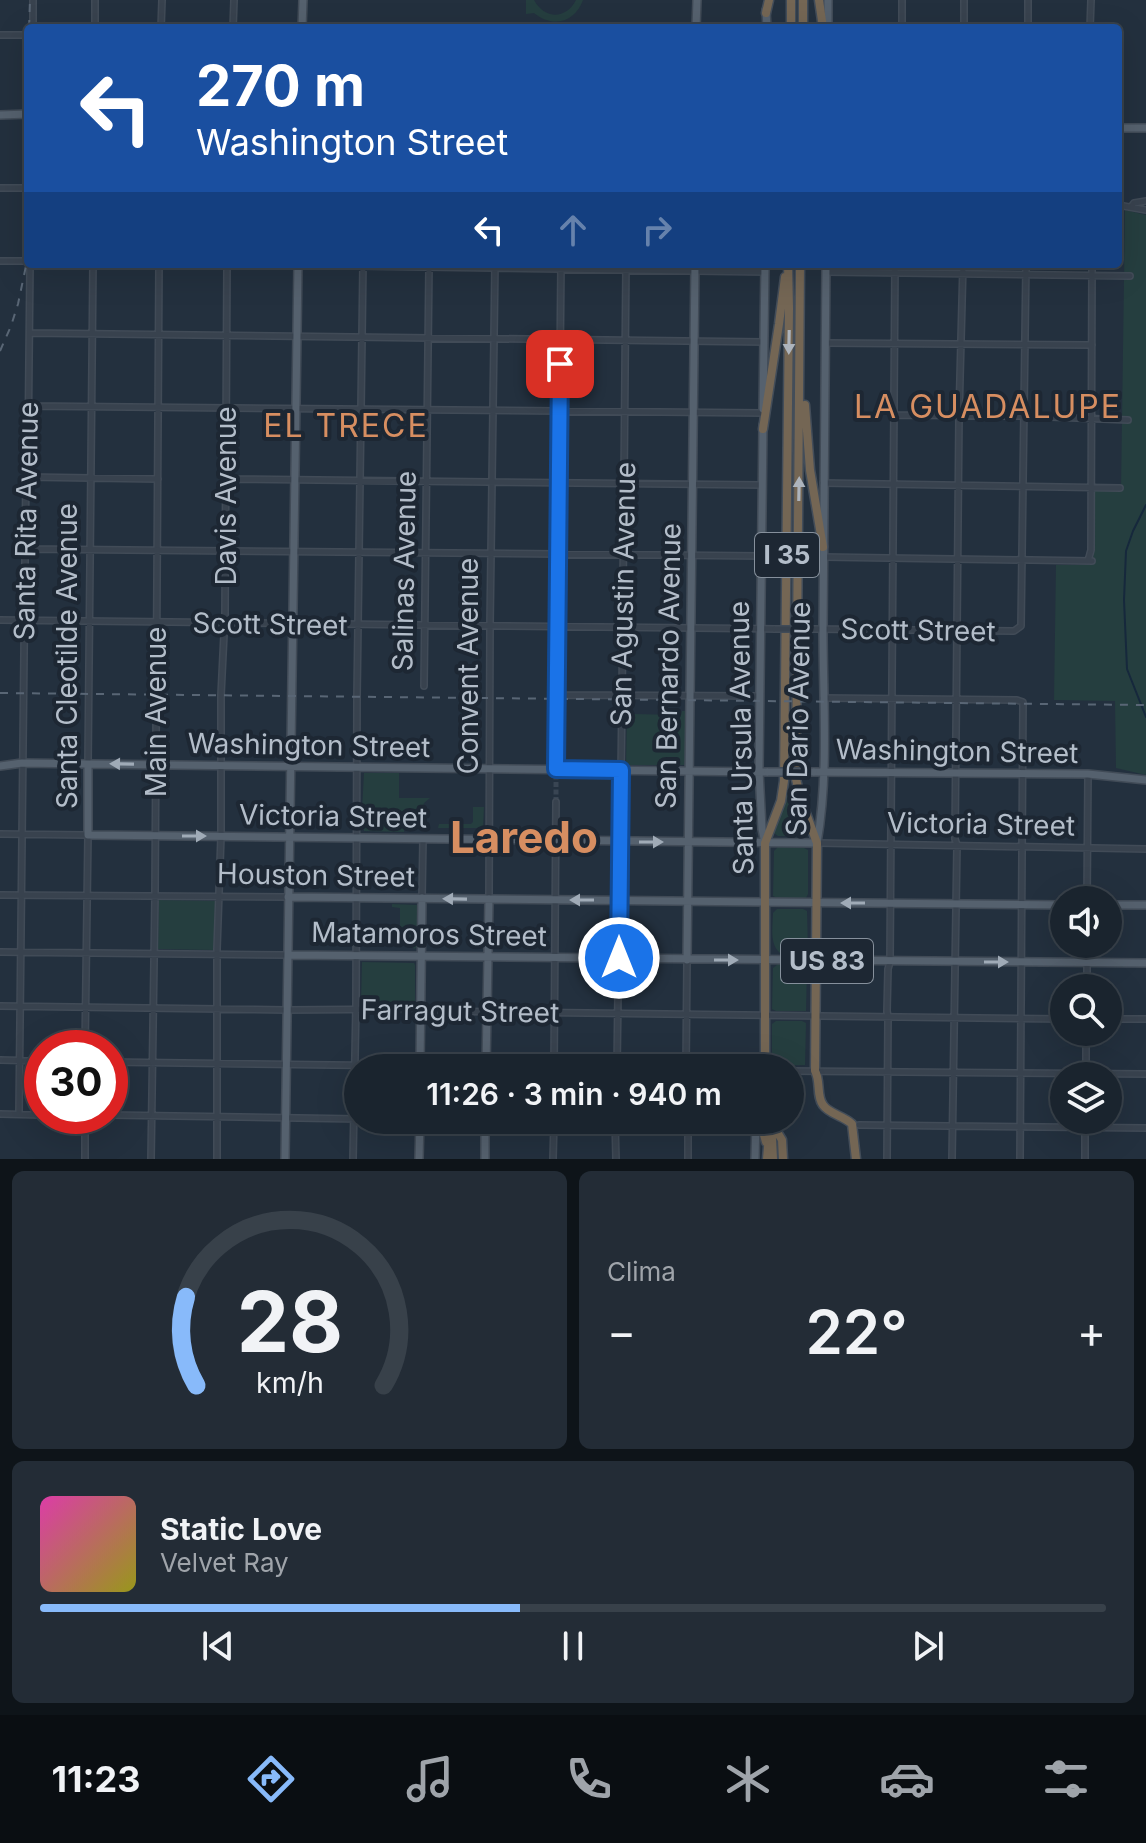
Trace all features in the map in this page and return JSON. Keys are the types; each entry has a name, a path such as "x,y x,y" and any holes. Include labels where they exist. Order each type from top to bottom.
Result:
{"highway":[{"path":"766,13 768,0"},
{"path":"791,0 791,24"},
{"path":"803,0 803,24"},
{"path":"819,0 825,24"},
{"path":"763,429 786,268"},
{"name":"I 35","path":"765,843 781,801 784,781 787,268"},
{"name":"I 35","path":"800,268 796,779 817,843"},
{"path":"800,352 810,470 824,552"},
{"name":"Santa Ursula Avenue","path":"765,843 765,1054"},
{"name":"San Dario Avenue","path":"817,843 817,1074"},
{"path":"817,1074 823,1105 852,1124 856,1159"},
{"path":"764,1134 770,1159"},
{"path":"767,1145 769,1134"},
{"path":"770,1159 771,1134"},
{"path":"779,1134 782,1140 782,1159"}],"main road":[{"path":"302,24 303,0"},
{"path":"696,24 697,0"},
{"path":"826,24 828,0"},
{"path":"766,13 767,24"},
{"path":"0,115 24,114"},
{"path":"1122,128 1146,128"},
{"path":"285,1159 298,268"},
{"name":"San Bernardo Avenue","path":"687,960 695,268"},
{"name":"Santa Ursula Avenue","path":"765,268 759,696 762,829 765,843"},
{"name":"San Dario Avenue","path":"817,843 824,772 826,268"},
{"name":"Washington Street","path":"0,764 556,772 1088,774 1146,780"},
{"name":"Santa Cleotilde Avenue","path":"88,764 88,835"},
{"name":"Victoria Street","path":"88,835 817,843"},
{"name":"Houston Street","path":"288,897 1050,905"},
{"path":"420,1054 422,898"},
{"name":"Convent Avenue","path":"486,1054 489,899"},
{"path":"1122,905 1146,905"},
{"name":"Matamoros Street","path":"288,955 1146,963"},
{"path":"419,1159 420,1134"},
{"path":"485,1134 485,1159"},
{"path":"755,1134 755,1159"}],"street":[{"path":"33,0 33,24"},
{"path":"95,0 95,24"},
{"path":"161,24 162,0"},
{"path":"233,24 234,0"},
{"path":"902,0 902,24"},
{"path":"964,0 964,24"},
{"path":"1028,0 1028,24"},
{"path":"1090,24 1091,0"},
{"path":"0,35 24,35"},
{"path":"0,188 24,188"},
{"path":"1131,207 1134,203 1146,201"},
{"path":"1122,206 1146,210"},
{"path":"0,261 24,263"},
{"name":"Santa Rita Avenue","path":"19,1114 29,268"},
{"name":"Santa Cleotilde Avenue","path":"88,764 93,268"},
{"name":"Main Avenue","path":"151,1159 159,268"},
{"name":"Davis Avenue","path":"217,1159 227,268"},
{"path":"354,1054 363,268"},
{"name":"Salinas Avenue","path":"424,686 429,268"},
{"name":"Convent Avenue","path":"489,899 495,268"},
{"path":"556,772 561,268"},
{"name":"San Agustin Avenue","path":"617,1054 626,268"},
{"path":"695,268 765,268"},
{"path":"826,268 895,273 1130,276"},
{"path":"887,1159 895,268"},
{"path":"952,1159 963,268"},
{"path":"1024,560 1026,268"},
{"path":"824,552 893,558 1090,561 1092,268"},
{"path":"30,333 764,342"},
{"path":"825,343 1092,345"},
{"path":"29,406 763,413"},
{"path":"894,415 1128,420"},
{"path":"26,474 158,479"},
{"path":"226,479 763,485"},
{"path":"823,483 1120,488"},
{"path":"26,549 762,556"},
{"name":"Scott Street","path":"0,620 1014,631 1020,629 1022,622 1024,560"},
{"path":"557,695 759,696"},
{"path":"823,698 957,698 1023,702 1020,1159"},
{"path":"1087,886 1088,774"},
{"path":"555,1054 556,802"},
{"name":"Victoria Street","path":"0,834 88,835"},
{"name":"Santa Cleotilde Avenue","path":"85,1030 88,835"},
{"path":"422,898 423,839"},
{"name":"Victoria Street","path":"817,843 1146,849"},
{"name":"Houston Street","path":"0,895 288,897"},
{"name":"Matamoros Street","path":"0,952 288,955"},
{"path":"1087,958 1087,974"},
{"name":"San Bernardo Avenue","path":"686,1054 687,960"},
{"name":"Farragut Street","path":"0,1006 1050,1019"},
{"path":"1122,1019 1146,1019"},
{"path":"0,1060 24,1060"},
{"path":"128,1062 344,1065"},
{"path":"804,1073 888,1070 1050,1073"},
{"path":"1122,1074 1146,1074"},
{"path":"0,1114 24,1114"},
{"path":"128,1115 344,1119"},
{"path":"859,1125 1050,1125"},
{"path":"1122,1126 1146,1128"},
{"path":"85,1134 85,1159"},
{"path":"353,1159 354,1134"},
{"path":"553,1159 554,1134"},
{"path":"615,1134 616,1159"},
{"path":"687,1134 688,1159"},
{"path":"1085,1134 1085,1159"}],"green space":[{"path":"526,0 534,0 543,11 555,15 567,11 576,0 583,0 569,18 555,22 534,13 526,14"},
{"path":"1125,210 1146,215 1146,775 1116,768 1115,701 1054,700 1056,565 1093,565 1095,491 1121,490"},
{"path":"627,711 631,714 681,715 685,711 685,765 626,765"},
{"path":"364,773 399,773 399,798 430,798 423,806 417,807 417,821 404,821 404,832 364,831"},
{"path":"790,788 805,831 801,836 778,836 774,833"},
{"path":"473,807 484,807 483,828 438,828 439,824 471,824"},
{"path":"778,847 808,850 806,898 773,896 774,851"},
{"path":"159,900 215,901 214,950 158,949"},
{"path":"392,904 417,905 417,947 414,949 409,942 400,941 400,908 392,907"},
{"path":"777,909 807,911 808,949 805,953 780,953 777,949 772,929 773,913"},
{"path":"362,962 414,963 415,1003 361,1002"},
{"path":"778,964 807,967 806,1011 772,1009 773,968"},
{"path":"776,1021 806,1023 805,1065 804,1054 772,1054 772,1024"}],"waterway":[{"path":"1146,505 1126,551 1124,600 1127,669 1146,717"}],"tunnel":[{"path":"556,775 556,802"}],"railway":[{"path":"29,24 30,0"},
{"path":"0,351 18,304 26,268"},
{"path":"0,693 1146,705"}],"district":[{"name":"LA GUADALUPE","path":"988,407"},
{"name":"EL TRECE","path":"346,426"},
{"name":"Laredo","path":"524,838"}],"route":[{"path":"560,364 556,769 621,770 619,958"}]}
